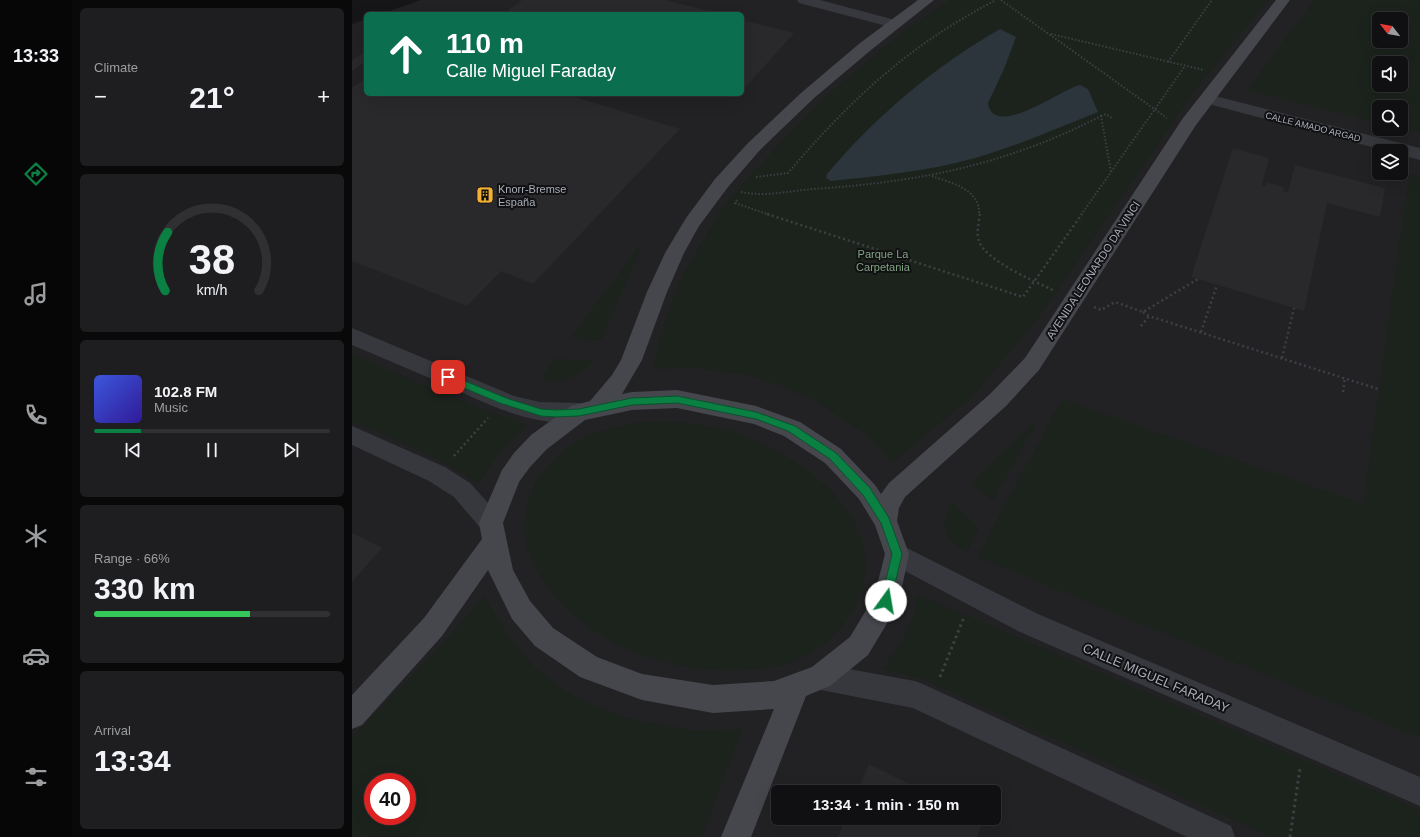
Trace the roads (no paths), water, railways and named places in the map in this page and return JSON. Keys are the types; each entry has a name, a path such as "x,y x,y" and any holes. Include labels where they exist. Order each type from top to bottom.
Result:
{"street":[{"path":"804,0 894,24"},
{"path":"352,715 433,627 493,532 510,477 522,460 539,442 587,411 617,385 627,371 655,294 694,219 719,186 760,141 837,69 927,0"},
{"name":"AVENIDA LEONARDO DA VINCI","path":"885,521 887,506 897,490 998,400 1032,364 1189,122 1283,0"},
{"name":"CALLE AMADO ARGAD","path":"1207,99 1420,154"},
{"path":"352,336 504,401 541,412 556,414 587,411 632,401 677,400 756,415 792,429 833,456 867,492 885,521 897,554 886,601 860,646 821,677 774,695 713,699 642,687 589,668 544,637 520,610 501,572 493,532 462,490 437,474 352,435"},
{"name":"CALLE MIGUEL FARADAY","path":"897,554 1029,623 1420,792"},
{"path":"821,677 915,695 1220,837"},
{"path":"736,837 796,687"}],"place":[{"name":"Knorr-Bremse España","path":"485,195"}],"park label":[{"name":"Parque La Carpetania","path":"883,260"}]}
